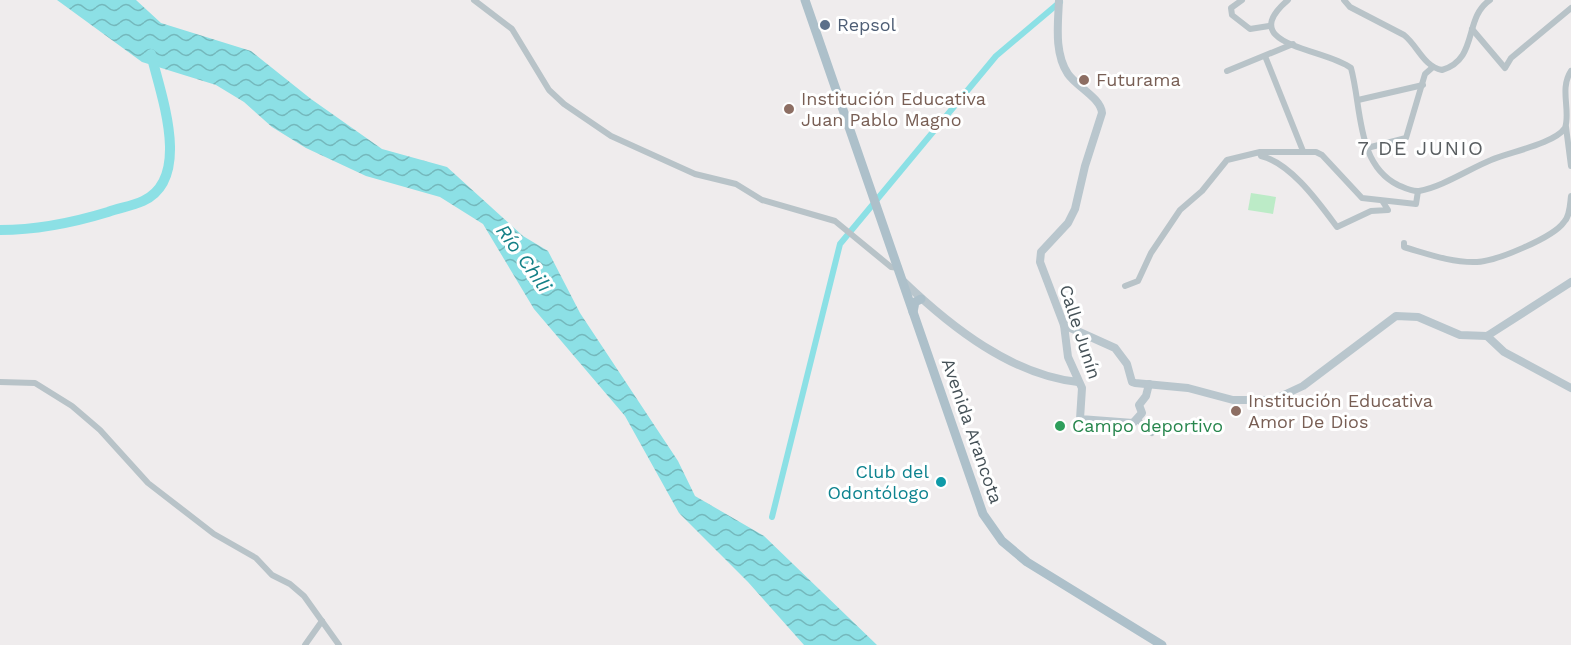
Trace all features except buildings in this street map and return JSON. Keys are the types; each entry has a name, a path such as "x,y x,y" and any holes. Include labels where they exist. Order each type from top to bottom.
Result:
{"main road":[{"name":"Avenida Arancota","path":"805,0 983,514 993,531 1027,562 1162,645"},
{"path":"913,312 915,302 921,299"}],"street":[{"path":"474,0 512,29 549,90 564,104 611,136 695,174 736,184 762,200 835,221 891,267 899,268"},
{"name":"Calle Junín","path":"1059,0 1058,42 1062,60 1068,75 1097,103 1102,113 1085,166 1075,209 1068,223 1041,252 1040,262 1064,325 1068,357 1083,396 1080,419 1128,423 1138,420"},
{"path":"1242,0 1231,8 1232,15 1250,29 1269,26"},
{"path":"1288,0 1270,18 1269,26 1273,34 1293,44 1343,62 1351,68 1369,158 1386,179 1410,190 1418,191 1551,137 1566,127 1569,120 1565,85 1571,71"},
{"path":"1344,0 1350,7 1404,35 1433,67 1442,70 1455,64 1465,55 1477,12 1490,0"},
{"path":"1472,29 1505,68 1511,58 1571,8"},
{"path":"1227,71 1293,44"},
{"path":"1265,56 1303,151"},
{"path":"1367,148 1406,138 1425,74 1433,67"},
{"path":"1358,100 1423,85"},
{"path":"1566,127 1570,142 1571,166"},
{"path":"1125,286 1138,281 1151,253 1180,210 1202,191 1227,160 1260,152 1303,151 1322,155 1362,198 1416,204 1418,191"},
{"path":"1260,152 1261,156 1282,164 1316,199 1336,227 1371,211 1388,210 1383,202"},
{"path":"1404,243 1404,247 1447,260 1477,262 1546,236 1566,221 1571,196"},
{"path":"904,282 921,299 1015,365 1063,381 1078,382"},
{"path":"1064,325 1115,348 1127,364 1132,382 1188,388 1233,400 1269,400 1295,391 1396,316 1419,317 1460,335 1487,336 1571,282"},
{"path":"1487,336 1504,352 1571,388"},
{"path":"0,382 35,382 72,406 100,430 148,483 201,525 256,558 272,575 290,584 304,596 339,645"},
{"path":"1149,384 1146,396 1139,405 1142,413 1138,420 1152,433"},
{"path":"305,645 322,621"}],"green space":[{"path":"1251,193 1276,197 1273,214 1248,210"}],"water":[{"name":"Río Chili","path":"57,0 136,0 161,23 251,51 311,99 382,149 447,167 523,236 548,251 580,313 678,461 695,496 764,536 877,645 804,645 748,582 679,513 625,416 534,309 483,224 440,197 366,176 306,148 272,127 244,102 216,85 142,62"}],"waterway":[{"path":"772,517 840,244 996,56 1060,2"},
{"path":"0,230 41,227 81,219 139,203 158,190 167,174 170,155 169,134 166,112 151,54"}],"place":[{"name":"Repsol","path":"825,25"},
{"name":"Futurama","path":"1084,80"},
{"name":"Institución Educativa Juan Pablo Magno","path":"789,109"},
{"name":"Institución Educativa Amor De Dios","path":"1236,411"},
{"name":"Campo deportivo","path":"1060,426"},
{"name":"Club del Odontólogo","path":"941,482"}],"district":[{"name":"7 DE JUNIO","path":"1421,148"}]}
